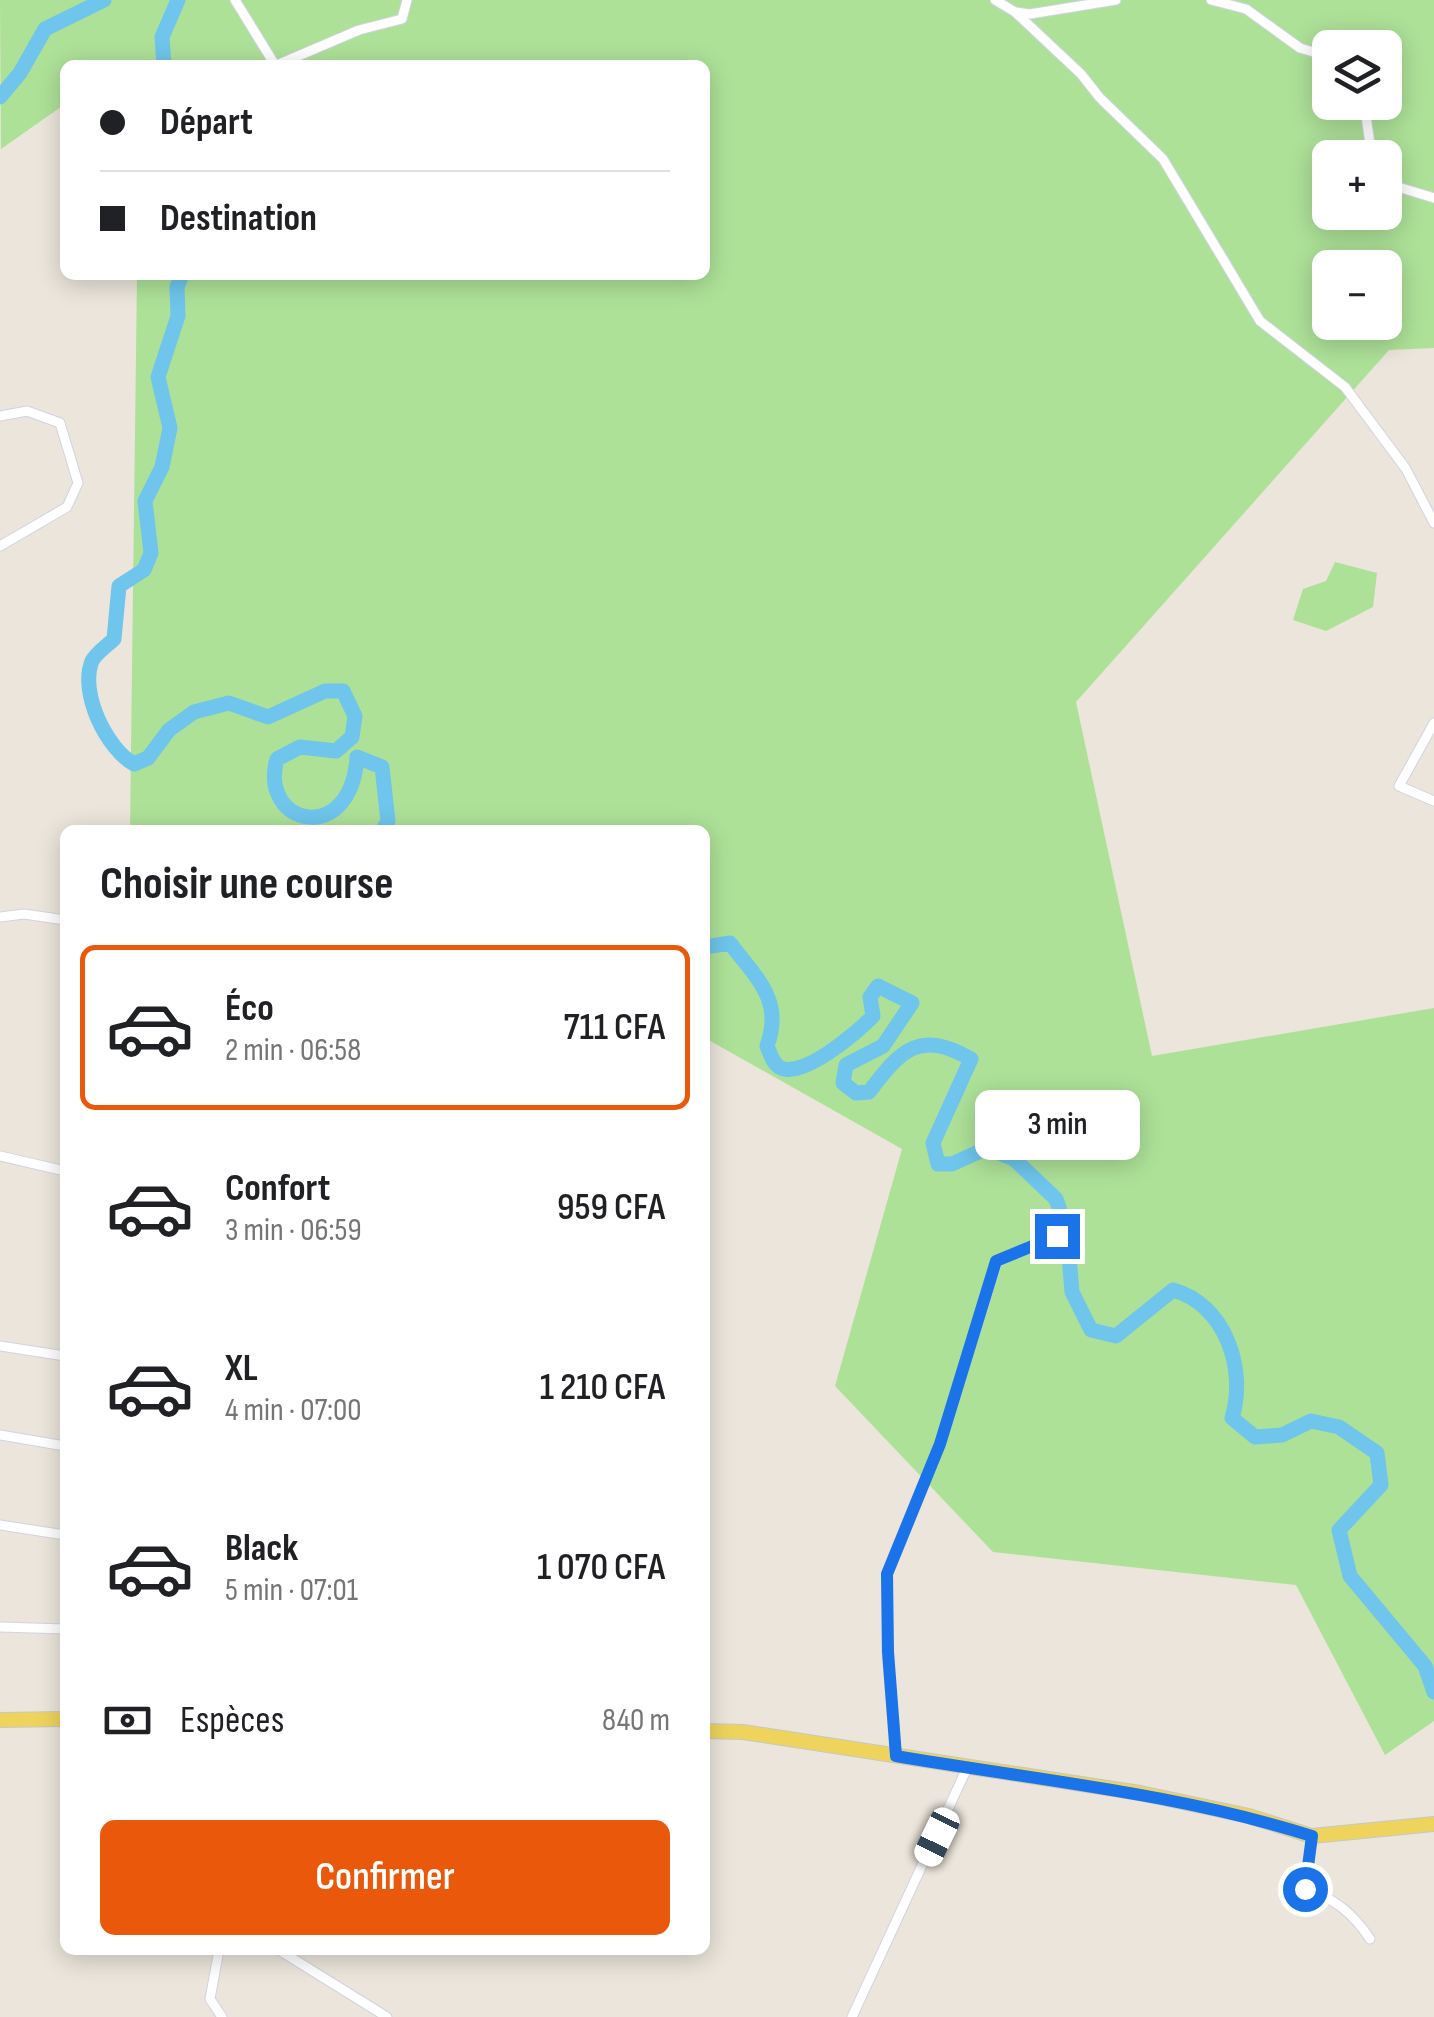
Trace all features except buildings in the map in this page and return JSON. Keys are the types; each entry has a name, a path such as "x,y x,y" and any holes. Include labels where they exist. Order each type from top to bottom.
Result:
{"main road":[{"path":"0,1720 60,1719"},
{"path":"710,1731 743,1732 1140,1793 1249,1816 1312,1836 1430,1824"}],"street":[{"path":"235,0 273,60"},
{"path":"288,60 359,30 402,19 407,0"},
{"path":"995,0 1016,12 1163,158 1254,313 1265,326 1345,388 1406,470 1434,523"},
{"path":"1016,12 1030,14 1116,0"},
{"path":"1211,0 1246,8 1300,48 1312,52"},
{"path":"1402,188 1434,198"},
{"path":"0,416 27,411 60,423 78,483 67,507 0,546"},
{"path":"1434,723 1399,786 1434,801"},
{"path":"0,917 24,914 60,919"},
{"path":"0,1156 60,1171"},
{"path":"896,1756 887,1574 940,1444 996,1261 1057,1236"},
{"path":"0,1346 60,1355"},
{"path":"0,1435 60,1445"},
{"path":"0,1525 60,1535"},
{"path":"0,1627 60,1629"},
{"path":"852,2017 967,1768"},
{"path":"1312,1836 1305,1889 1322,1894 1352,1914 1370,1939"},
{"path":"218,1955 210,1999 222,2017"},
{"path":"287,1955 387,2017"}],"green space":[{"path":"0,0 1434,0 1434,348 1389,350 1076,702 1152,1056 1434,1008 1434,1721 1385,1755 1296,1585 993,1552 835,1386 902,1149 710,1041 710,825 130,825 137,280 710,280 710,60 60,60 60,108 1,149"},
{"path":"1335,562 1377,573 1373,607 1326,631 1293,620 1303,589 1326,581"}],"waterway":[{"path":"0,97 20,73 45,29 104,0"},
{"path":"164,60 162,37 178,0"},
{"path":"180,280 178,316 158,377 170,428 162,467 145,501 151,553 144,570 119,586 114,639 94,658 89,674 92,704 114,746 134,764 148,758 169,730 194,712 229,703 268,717 325,691 343,691 355,716 352,737 336,751 300,747 277,759 275,782 281,799 292,811 308,817 324,815 339,805 351,786 357,757 382,767 386,825"},
{"path":"710,946 730,943 765,990 772,1015 767,1046 779,1067 789,1069 815,1061 856,1032 873,1016 870,997 878,986 912,1003 883,1046 846,1065 843,1083 856,1093 869,1092 902,1055 924,1045 953,1050 971,1059 933,1143 938,1164 952,1164 987,1148 1014,1159 1056,1199 1067,1231 1072,1292 1091,1330 1116,1336 1173,1290 1206,1309 1228,1341 1236,1379 1232,1418 1255,1437 1282,1435 1311,1421 1339,1427 1377,1453 1381,1485 1339,1530 1350,1576 1425,1666 1434,1692"}],"route":[{"path":"1057,1236 996,1261 940,1444 887,1574 896,1756 1140,1793 1249,1816 1312,1836 1305,1889"}]}
